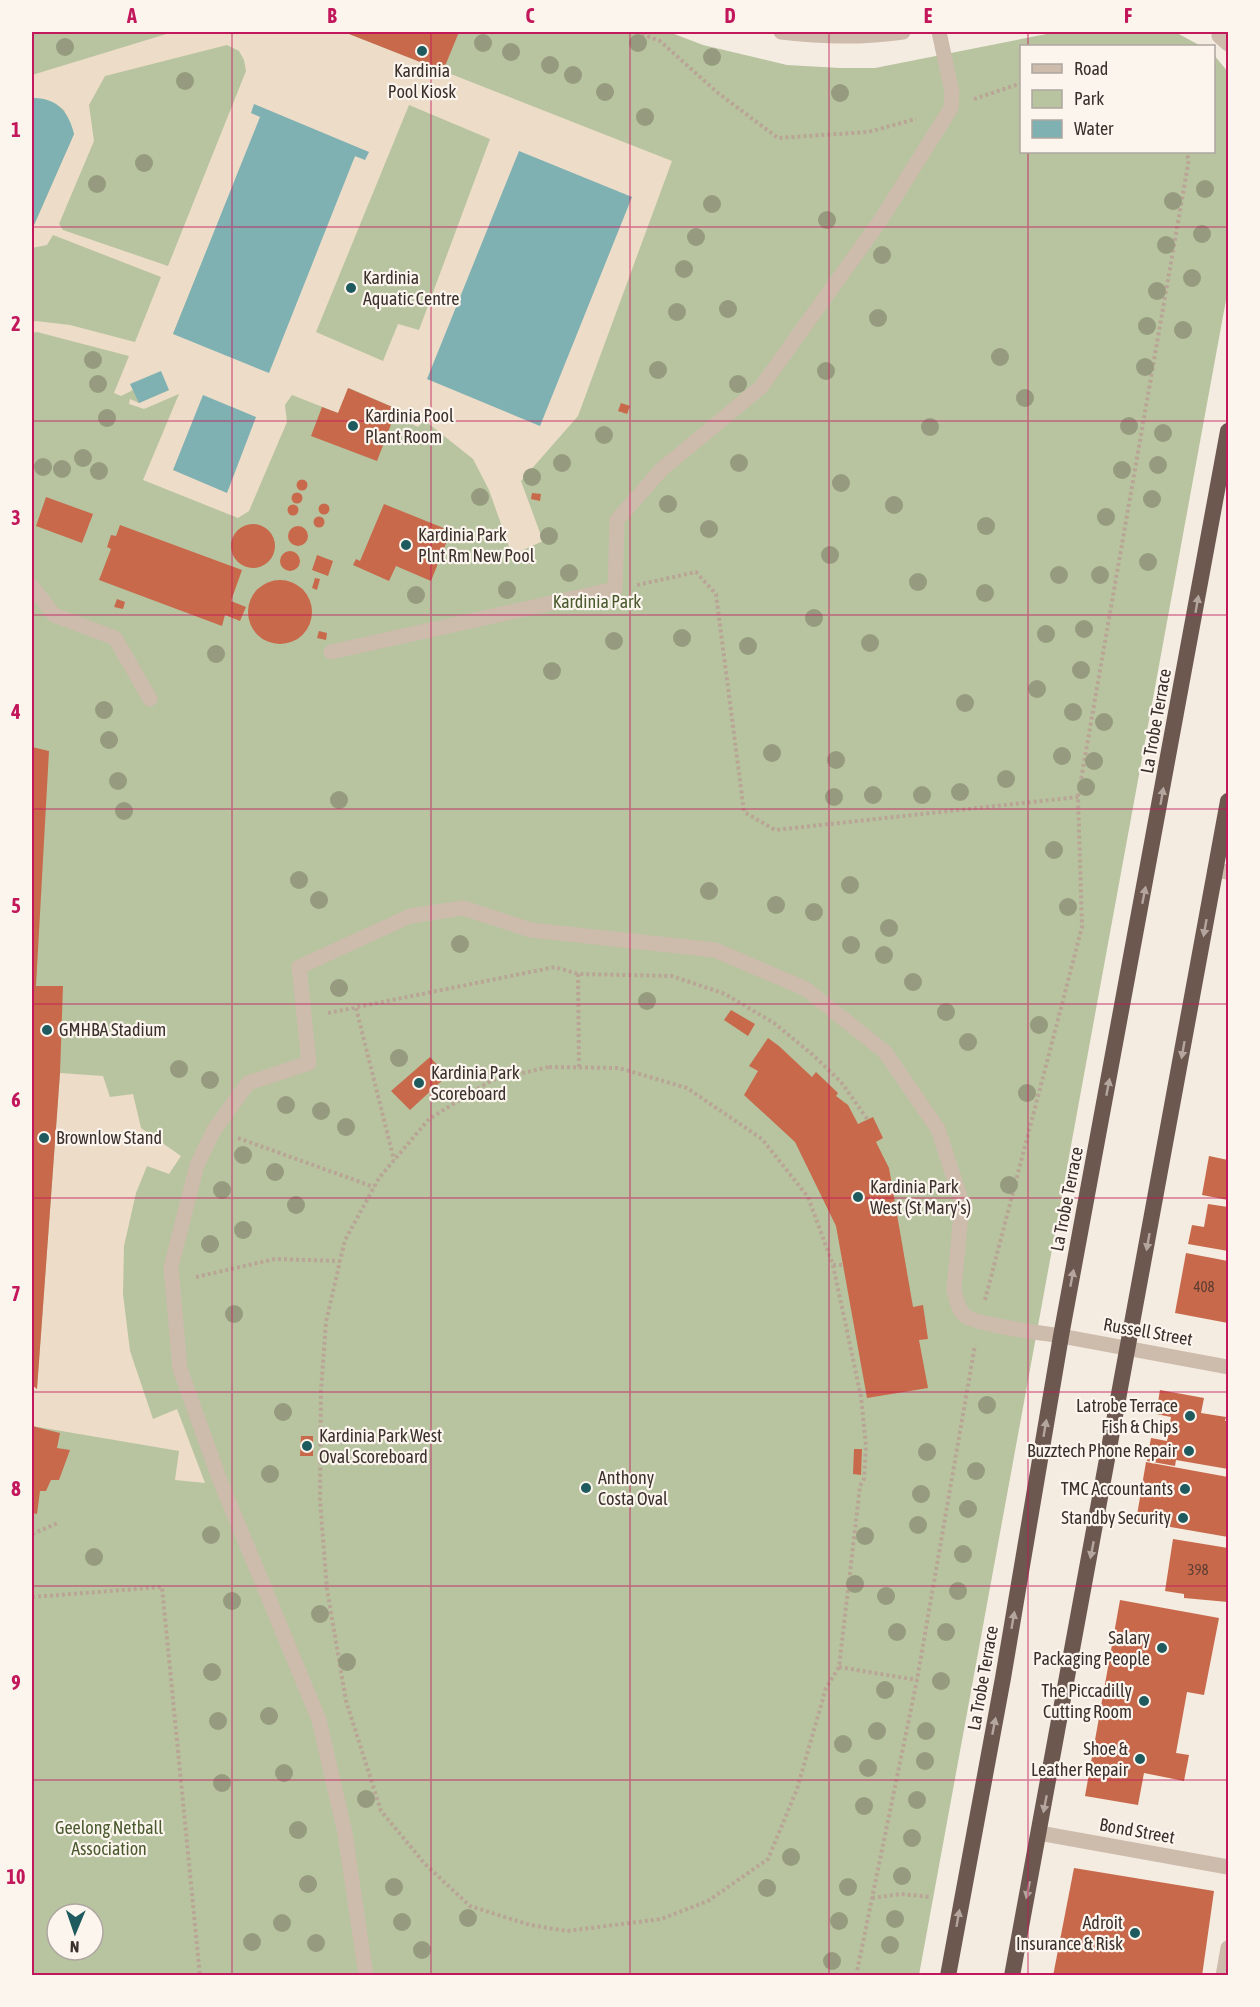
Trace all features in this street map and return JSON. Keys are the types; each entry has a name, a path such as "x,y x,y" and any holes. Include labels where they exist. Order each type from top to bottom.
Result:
{"highway":[{"name":"La Trobe Terrace","path":"948,1976 1003,1678 1061,1336 1228,431"},
{"path":"1012,1976 1129,1348 1222,871 1228,801"}],"street":[{"path":"781,32 844,37 903,32"},
{"path":"331,652 615,589 617,520 662,469 761,387 880,221 951,108 952,92 939,32"},
{"path":"1222,32 1220,36 1228,44"},
{"path":"32,586 54,615 115,639 150,699"},
{"path":"366,1976 345,1833 319,1720 219,1478 180,1369 172,1283 171,1267 197,1164 214,1130 248,1083 309,1063 299,967 410,916 463,909 531,930 716,950 806,989 885,1052 938,1129 962,1203 954,1289 957,1303 965,1316 979,1322"},
{"name":"Russell Street","path":"979,1322 1228,1367"},
{"name":"Bond Street","path":"1039,1833 1228,1867"},
{"path":"1223,1976 1228,1948"}],"path":[{"path":"636,32 660,41 718,93 778,138 868,132 951,108 1020,84"},
{"path":"856,1976 917,1680 979,1322 1082,927 1077,797 1187,171 1189,159 1186,153"},
{"path":"615,589 696,572 716,594 744,812 775,830 1077,797"},
{"path":"304,1018 555,967 578,974 672,976 725,994 774,1023 841,1082 868,1120"},
{"path":"578,974 579,1068"},
{"path":"356,1008 394,1160"},
{"path":"549,1067 579,1068 619,1068 687,1088 762,1139 808,1197 833,1265 857,1374 866,1446 864,1479 860,1486 846,1592 839,1667 826,1688 797,1789 768,1859 708,1901 661,1919 567,1931 530,1926 470,1906 425,1864 381,1811 346,1701 327,1588 320,1501 321,1391 326,1322 345,1240 374,1187 394,1160 429,1119 492,1080 549,1067"},
{"path":"214,1130 374,1187"},
{"path":"172,1283 275,1259 340,1261"},
{"path":"833,1265 843,1265"},
{"path":"32,1534 58,1523"},
{"path":"32,1597 162,1587 200,1976"},
{"path":"839,1667 917,1680"},
{"path":"872,1898 901,1894 931,1897"},
{"path":"229,1976 245,1976"}],"green space":[{"name":"Kardinia Park","path":"32,32 669,32 703,45 787,65 875,68 1057,32 1175,32 1199,45 1020,45 1020,153 1215,153 1215,56 1228,72 1228,289 919,1975 32,1975"}],"shaded area":[{"path":"173,32 344,32 672,161 578,416 521,481 543,541 512,555 489,490 473,459 424,420 418,427 395,416 397,409 349,388 338,413 292,395 285,405 287,422 249,511 238,518 143,480 179,394 144,409 129,404 130,399 139,403 169,390 131,385 133,390 121,396 114,393 129,356 37,332 32,333 32,322 70,325 135,342 161,277 53,235 47,245 32,248 32,226 74,134 64,110 56,104 32,98 32,75","holes":["227,45 239,51 246,71 168,266 63,230 59,224 94,141 89,105 105,76","409,105 490,139 419,330 398,324 383,361 316,332","261,117 356,156 173,334"]},
{"path":"60,1073 103,1076 110,1097 133,1094 141,1128 181,1156 169,1174 147,1166 136,1193 124,1246 123,1294 130,1351 153,1419 177,1409 205,1483 175,1480 179,1451 32,1426 32,1385 37,1388"}],"water":[{"path":"32,98 48,100 60,107 69,119 74,134 32,226"},
{"path":"254,104 369,152 365,160 355,156 269,373 173,334 260,117 251,113"},
{"path":"519,151 632,197 540,426 427,379"},
{"path":"161,371 169,390 139,403 130,384"},
{"path":"203,395 256,417 227,493 173,470"}],"building":[{"name":"Kardinia Pool Kiosk","path":"344,32 459,32 443,71"},
{"name":"Kardinia Pool Plant Room","path":"348,388 397,409 377,461 311,436 322,407 338,413"},
{"path":"621,403 630,406 627,414 618,411"},
{"path":"302,480 306,481 306,489 302,490 298,489 297,485 298,481"},
{"path":"297,493 301,494 301,502 297,503 293,502 292,498 293,494"},
{"path":"532,493 541,494 540,501 531,499"},
{"path":"46,497 93,514 82,543 36,526"},
{"path":"324,504 328,505 328,513 324,514 320,513 319,509 320,505"},
{"name":"Kardinia Park Plnt Rm New Pool","path":"384,504 451,531 431,581 396,566 389,581 353,565 356,559 360,561"},
{"path":"293,505 297,506 297,514 293,515 289,514 288,510 289,506"},
{"path":"319,517 323,518 323,526 319,527 315,526 314,522 315,518"},
{"path":"253,524 268,531 275,546 268,561 253,568 238,561 231,546 238,531"},
{"path":"120,525 242,570 231,601 246,607 240,621 225,615 222,626 99,580 111,549 107,547 111,535 116,536"},
{"path":"298,526 305,529 308,536 305,543 298,546 291,543 288,536 291,529"},
{"path":"290,551 297,554 300,561 297,568 290,571 283,568 280,561 283,554"},
{"path":"317,555 333,561 328,576 312,570"},
{"path":"315,578 320,579 317,590 312,588"},
{"path":"280,580 298,586 306,594 312,612 306,630 298,638 280,644 262,638 254,630 248,612 254,594 262,586"},
{"path":"117,599 125,602 123,609 114,607"},
{"path":"319,631 327,633 326,640 317,638"},
{"name":"GMHBA Stadium","path":"32,747 49,751 36,986 63,986 60,1073 37,1389 32,1385"},
{"path":"731,1010 755,1024 748,1036 724,1020"},
{"name":"Kardinia Park West (St Mary's)","path":"768,1038 812,1077 816,1072 838,1093 836,1096 848,1105 858,1124 873,1117 883,1138 876,1142 889,1168 913,1307 923,1305 928,1339 919,1340 928,1388 867,1398 836,1226 795,1142 744,1095 758,1071 749,1066"},
{"name":"Kardinia Park Scoreboard","path":"430,1057 447,1076 410,1110 391,1091"},
{"path":"1209,1156 1228,1160 1228,1200 1202,1195"},
{"path":"1208,1204 1228,1207 1228,1251 1188,1244 1192,1225 1204,1227"},
{"path":"1186,1253 1228,1261 1228,1323 1175,1313"},
{"path":"1160,1390 1204,1398 1201,1413 1226,1417 1225,1421 1228,1421 1228,1469 1176,1460 1175,1466 1147,1461 1151,1438 1167,1441 1171,1417 1156,1414"},
{"path":"32,1426 60,1433 57,1448 70,1450 59,1480 51,1480 46,1491 40,1491 37,1514 32,1513"},
{"name":"Kardinia Park West Oval Scoreboard","path":"301,1436 313,1436 313,1456 300,1456"},
{"path":"854,1449 862,1449 861,1475 853,1474"},
{"name":"TMC Accountants","path":"1146,1462 1228,1477 1228,1537 1136,1521"},
{"path":"1173,1539 1228,1548 1228,1602 1184,1598 1184,1594 1165,1591"},
{"path":"1120,1600 1219,1618 1204,1695 1187,1692 1176,1753 1189,1755 1184,1781 1144,1773 1138,1805 1085,1796"},
{"name":"Adroit Insurance & Risk","path":"1074,1868 1214,1891 1202,1976 1053,1976"}],"place":[{"name":"Kardinia Pool Kiosk","path":"422,51"},
{"name":"Kardinia Aquatic Centre","path":"351,288"},
{"name":"Kardinia Pool Plant Room","path":"353,426"},
{"name":"Kardinia Park Plnt Rm New Pool","path":"406,545"},
{"name":"GMHBA Stadium","path":"47,1030"},
{"name":"Kardinia Park Scoreboard","path":"419,1083"},
{"name":"Brownlow Stand","path":"44,1138"},
{"name":"Kardinia Park West (St Mary's)","path":"858,1197"},
{"name":"Latrobe Terrace Fish & Chips","path":"1190,1416"},
{"name":"Kardinia Park West Oval Scoreboard","path":"307,1446"},
{"name":"Buzztech Phone Repair","path":"1189,1451"},
{"name":"Anthony Costa Oval","path":"586,1488"},
{"name":"TMC Accountants","path":"1185,1489"},
{"name":"Standby Security","path":"1183,1518"},
{"name":"Salary Packaging People","path":"1162,1648"},
{"name":"The Piccadilly Cutting Room","path":"1144,1701"},
{"name":"Shoe & Leather Repair","path":"1140,1759"},
{"name":"Adroit Insurance & Risk","path":"1135,1933"}],"park label":[{"name":"Geelong Netball Association","path":"109,1838"}]}
